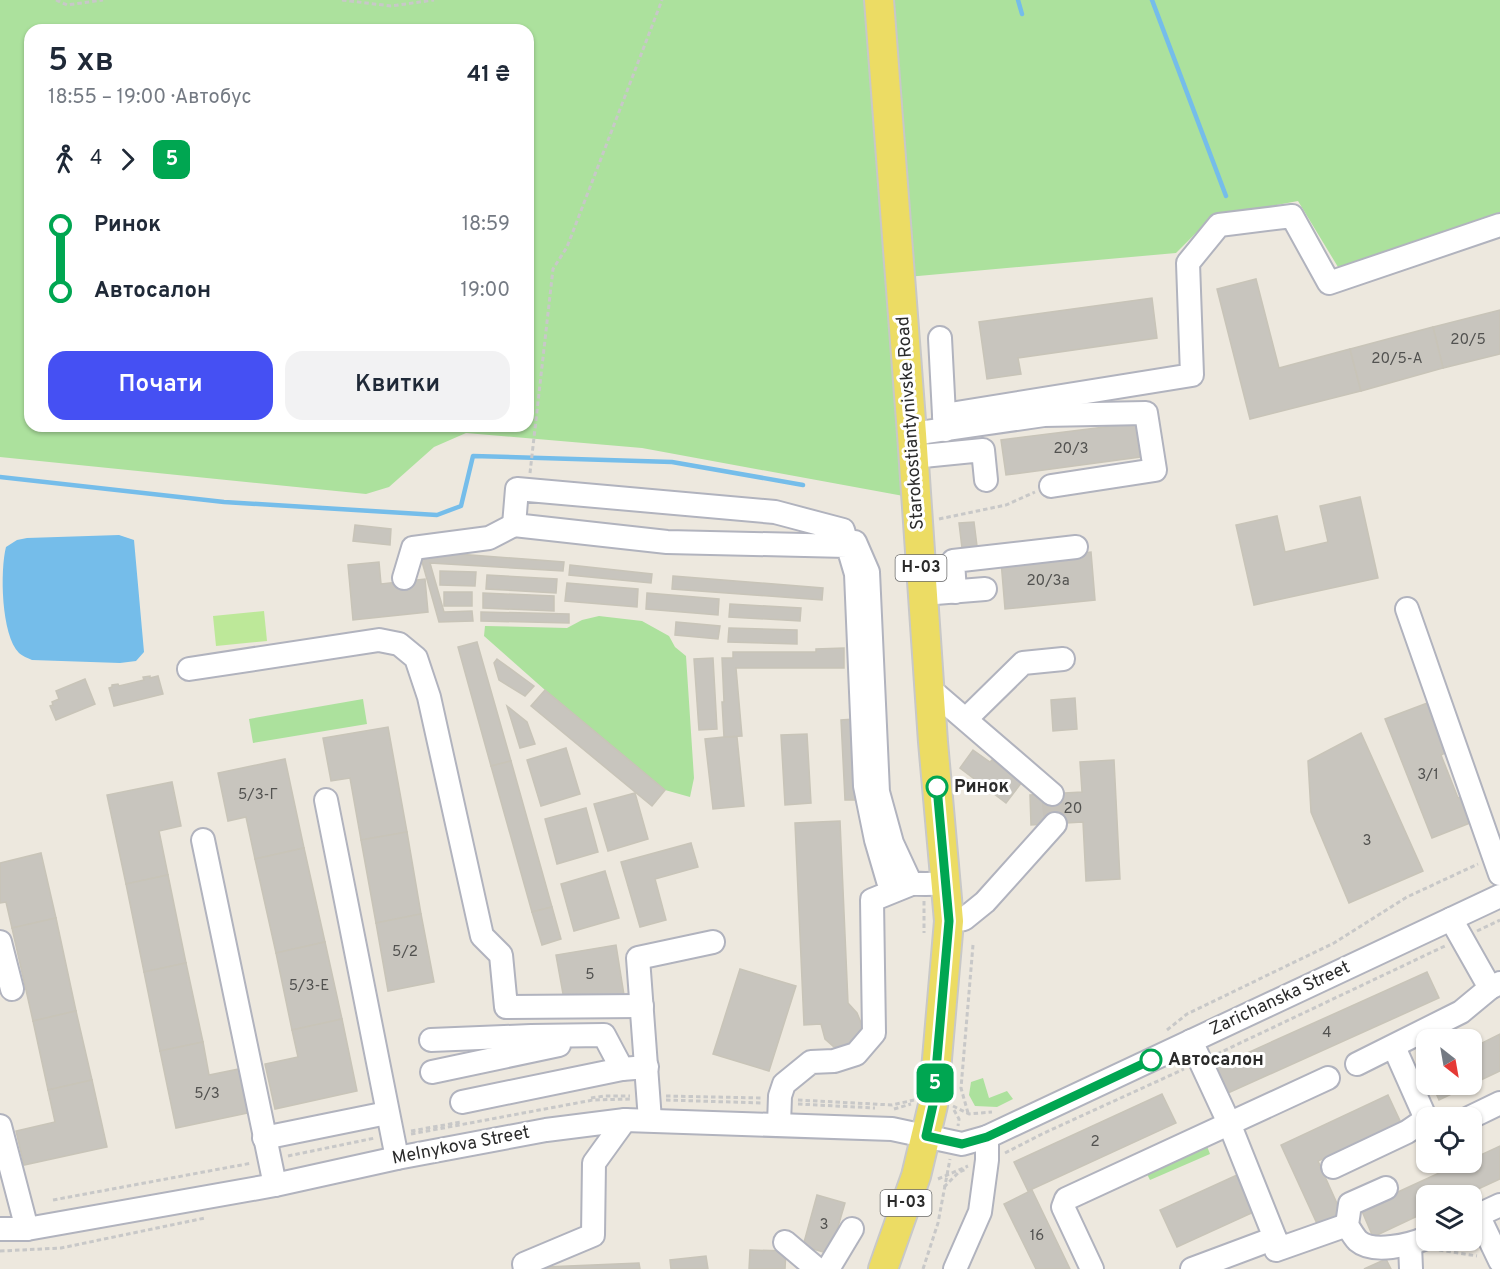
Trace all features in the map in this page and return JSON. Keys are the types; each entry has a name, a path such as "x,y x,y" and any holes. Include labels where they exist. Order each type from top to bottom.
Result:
{"main road":[{"name":"Starokostiantynivske Road","path":"879,0 933,742 927,884 949,921 933,1105 916,1176 883,1269"}],"street":[{"path":"912,445 945,422 1192,375 1188,263 1220,225 1292,216 1329,283 1500,225"},
{"path":"940,338 945,422"},
{"path":"945,422 1044,415 1146,413 1155,470 1051,486"},
{"path":"912,445 983,450 986,480"},
{"path":"514,525 517,489 775,512 843,530 856,574 865,786 876,840 888,881 927,884"},
{"path":"404,578 413,548 489,538 514,525 667,542 847,546"},
{"path":"955,592 953,561 1076,547"},
{"path":"923,594 985,590"},
{"path":"1407,609 1497,866"},
{"path":"189,669 379,640 399,644 416,658 429,697 482,936 501,955 506,1007 642,1006"},
{"path":"966,719 1023,663 1063,659"},
{"path":"930,689 1052,794"},
{"path":"326,800 397,1158"},
{"path":"949,921 964,919 985,902 1055,824"},
{"path":"203,840 275,1185"},
{"path":"779,1124 780,1096 784,1084 811,1062 834,1061 856,1054 874,1033 872,900 927,884"},
{"name":"Zarichanska Street","path":"926,1136 962,1144 987,1137 1196,1051 1456,929 1500,896"},
{"path":"1358,1064 1461,1012 1495,986 1456,929"},
{"path":"0,942 12,989"},
{"path":"650,1120 638,958 713,942"},
{"path":"604,1035 622,1069"},
{"path":"431,1040 604,1035"},
{"path":"432,1072 604,1035"},
{"path":"1394,1047 1421,1107"},
{"path":"1196,1051 1229,1123 1275,1252"},
{"path":"462,1102 622,1069 647,1067"},
{"path":"1092,1269 1064,1207 1065,1199 1328,1078"},
{"path":"1482,1112 1500,1103"},
{"path":"264,1138 387,1113"},
{"path":"525,1269 524,1263 592,1235 594,1163 625,1120"},
{"name":"Melnykova Street","path":"0,1228 27,1229 275,1185 397,1158 546,1130 625,1120 892,1129 926,1136"},
{"path":"0,1126 27,1229"},
{"path":"1333,1167 1416,1126"},
{"path":"955,1269 980,1212 978,1164 987,1137"},
{"path":"1192,1269 1275,1252 1347,1207 1386,1188"},
{"path":"1482,1213 1500,1205"},
{"path":"1347,1207 1359,1242 1374,1247 1416,1242"},
{"path":"1482,1228 1500,1260"},
{"path":"828,1269 852,1229"},
{"path":"785,1242 817,1269"},
{"path":"1411,1269 1416,1250"}],"path":[{"path":"56,0 67,5 103,0"},
{"path":"342,0 391,6 434,0"},
{"path":"531,465 554,268 567,247 662,0"},
{"path":"939,519 1006,505 1051,486"},
{"path":"1160,1033 1187,1014 1334,943 1407,897 1497,866"},
{"path":"925,943 927,884"},
{"path":"944,1187 959,1172 1010,1151 1196,1051 1456,929 1500,920"},
{"path":"969,1114 962,1088 973,945"},
{"path":"896,1109 915,1102 915,1099"},
{"path":"952,1106 969,1114 992,1112"},
{"path":"936,1180 958,1168 978,1164"},
{"path":"923,1269 938,1222 946,1175"},
{"path":"1459,1251 1500,1260"}],"green space":[{"path":"0,0 872,0 909,497 642,448 466,433 434,447 389,487 366,494 0,457"},
{"path":"886,0 1500,0 1500,212 1338,267 1298,201 1212,217 1176,253 907,277"},
{"path":"264,611 267,641 216,646 213,616"},
{"path":"599,616 642,621 669,636 675,647 686,656 694,778 690,797 665,790 484,636 485,626 567,628 582,620"},
{"path":"363,699 367,724 253,743 249,719"},
{"path":"983,1078 989,1098 1007,1091 1013,1099 997,1107 975,1106 969,1095 971,1082"},
{"path":"1205,1141 1210,1154 1150,1180 1144,1168"}],"water":[{"path":"119,535 134,540 144,652 136,661 120,663 32,660 20,654 13,644 5,618 3,571 6,547 17,540 27,538"}],"building":[{"path":"1256,279 1279,368 1350,349 1361,391 1250,419 1217,289"},
{"path":"1152,298 1157,338 1018,358 1021,374 987,379 979,322"},
{"path":"1500,310 1500,354 1443,368 1433,327"},
{"path":"1433,327 1443,368 1361,391 1350,349"},
{"path":"1136,423 1140,457 1006,475 1001,440"},
{"path":"1360,497 1378,578 1254,605 1236,525 1277,516 1285,552 1328,542 1320,506"},
{"path":"974,522 977,546 962,548 959,523"},
{"path":"355,525 391,529 390,545 353,541"},
{"path":"419,551 564,562 563,571 430,563 444,612 472,611 473,621 439,622"},
{"path":"1091,552 1095,600 1005,609 1001,561"},
{"path":"379,562 381,584 425,579 428,612 353,620 348,565"},
{"path":"570,565 652,574 651,583 569,575"},
{"path":"440,571 476,572 475,586 440,585"},
{"path":"487,575 557,579 556,593 486,589"},
{"path":"673,576 823,588 822,600 672,589"},
{"path":"567,583 638,589 637,607 565,601"},
{"path":"444,592 472,592 472,606 444,606"},
{"path":"483,593 554,596 554,611 483,608"},
{"path":"647,593 719,599 718,615 646,609"},
{"path":"730,604 801,608 800,621 729,617"},
{"path":"481,612 569,614 569,623 481,621"},
{"path":"676,622 720,626 718,639 675,635"},
{"path":"729,628 797,630 797,644 728,642"},
{"path":"477,642 511,761 491,766 458,647"},
{"path":"844,648 844,668 736,668 742,736 724,737 722,658 733,658 733,652 816,652 816,649"},
{"path":"713,658 717,729 699,730 694,659"},
{"path":"497,659 534,686 525,696 499,680 494,663"},
{"path":"150,676 150,678 158,676 163,694 114,706 109,688 112,685 118,684 119,686 144,680 143,677"},
{"path":"85,679 95,704 56,720 50,706 53,705 52,702 59,699 56,691"},
{"path":"545,690 665,790 652,806 531,706"},
{"path":"1075,698 1077,729 1053,731 1051,700"},
{"path":"1430,702 1449,751 1441,755 1458,798 1465,795 1475,821 1432,838 1385,719"},
{"path":"507,706 527,722 535,744 520,748"},
{"path":"854,719 857,800 845,800 841,720"},
{"path":"388,727 407,832 361,840 350,778 331,781 323,738"},
{"path":"1361,733 1423,871 1349,903 1311,812 1308,761"},
{"path":"807,734 811,803 785,805 781,735"},
{"path":"737,737 744,806 713,809 705,739"},
{"path":"566,748 580,794 541,806 527,760"},
{"path":"973,750 990,762 992,760 1022,782 1006,803 960,768"},
{"path":"285,759 304,848 255,859 246,817 228,821 218,773"},
{"path":"1114,760 1120,879 1086,881 1083,822 1031,825 1030,795 1082,792 1080,762"},
{"path":"511,761 552,907 532,912 491,766"},
{"path":"172,782 181,826 159,831 168,875 126,884 107,795"},
{"path":"635,793 648,839 608,851 594,804"},
{"path":"586,808 598,852 557,864 545,819"},
{"path":"840,821 848,1003 857,1013 862,1025 859,1037 849,1046 834,1047 825,1039 821,1024 804,1025 795,823"},
{"path":"407,832 421,914 376,923 361,840"},
{"path":"691,843 698,867 655,879 666,920 640,927 621,862"},
{"path":"304,848 325,942 276,953 255,859"},
{"path":"41,853 56,918 12,928 6,902 0,903 0,863"},
{"path":"605,871 619,918 574,931 561,884"},
{"path":"168,875 186,963 144,972 126,884"},
{"path":"552,907 561,939 542,945 532,912"},
{"path":"421,914 434,982 388,991 376,923"},
{"path":"56,918 76,1011 33,1021 12,928"},
{"path":"325,942 342,1019 292,1030 276,953"},
{"path":"616,945 624,995 565,1005 556,955"},
{"path":"186,963 203,1042 160,1051 144,972"},
{"path":"740,969 796,986 769,1071 713,1054"},
{"path":"1427,972 1439,998 1228,1093 1216,1067"},
{"path":"76,1011 92,1080 48,1090 33,1021"},
{"path":"342,1019 357,1091 275,1109 265,1064 298,1057 292,1030"},
{"path":"1500,1034 1500,1071 1482,1080 1482,1043"},
{"path":"203,1042 209,1075 239,1069 248,1113 176,1128 160,1051"},
{"path":"92,1080 107,1147 24,1165 16,1131 55,1122 48,1090"},
{"path":"1162,1094 1176,1123 1028,1191 1014,1162"},
{"path":"1388,1095 1401,1123 1318,1161 1343,1217 1319,1228 1281,1145"},
{"path":"1437,1095 1450,1095 1439,1100"},
{"path":"1500,1146 1500,1179 1482,1187 1482,1185 1416,1185 1416,1217 1373,1237 1361,1209 1439,1173 1482,1173 1482,1154"},
{"path":"1237,1175 1254,1212 1177,1247 1160,1210"},
{"path":"1032,1190 1070,1269 1036,1269 1004,1204"},
{"path":"817,1195 845,1203 830,1254 803,1246"},
{"path":"750,1250 786,1251 785,1269 749,1269"},
{"path":"706,1256 708,1269 671,1269 670,1260"},
{"path":"1386,1259 1391,1269 1364,1269"},
{"path":"639,1263 640,1269 545,1269 545,1267"}],"waterway":[{"path":"1018,0 1022,14"},
{"path":"1152,0 1226,196"},
{"path":"0,477 224,502 437,515 461,506 473,456 672,462 803,485"}],"tunnel":[{"path":"1052,794 1055,824"}],"bus line":[{"name":"5","path":"937,787 949,921 933,1105 926,1136 962,1144 987,1137 1151,1060"}],"place":[{"name":"Ринок","path":"937,787"},
{"name":"Автосалон","path":"1151,1060"}]}
